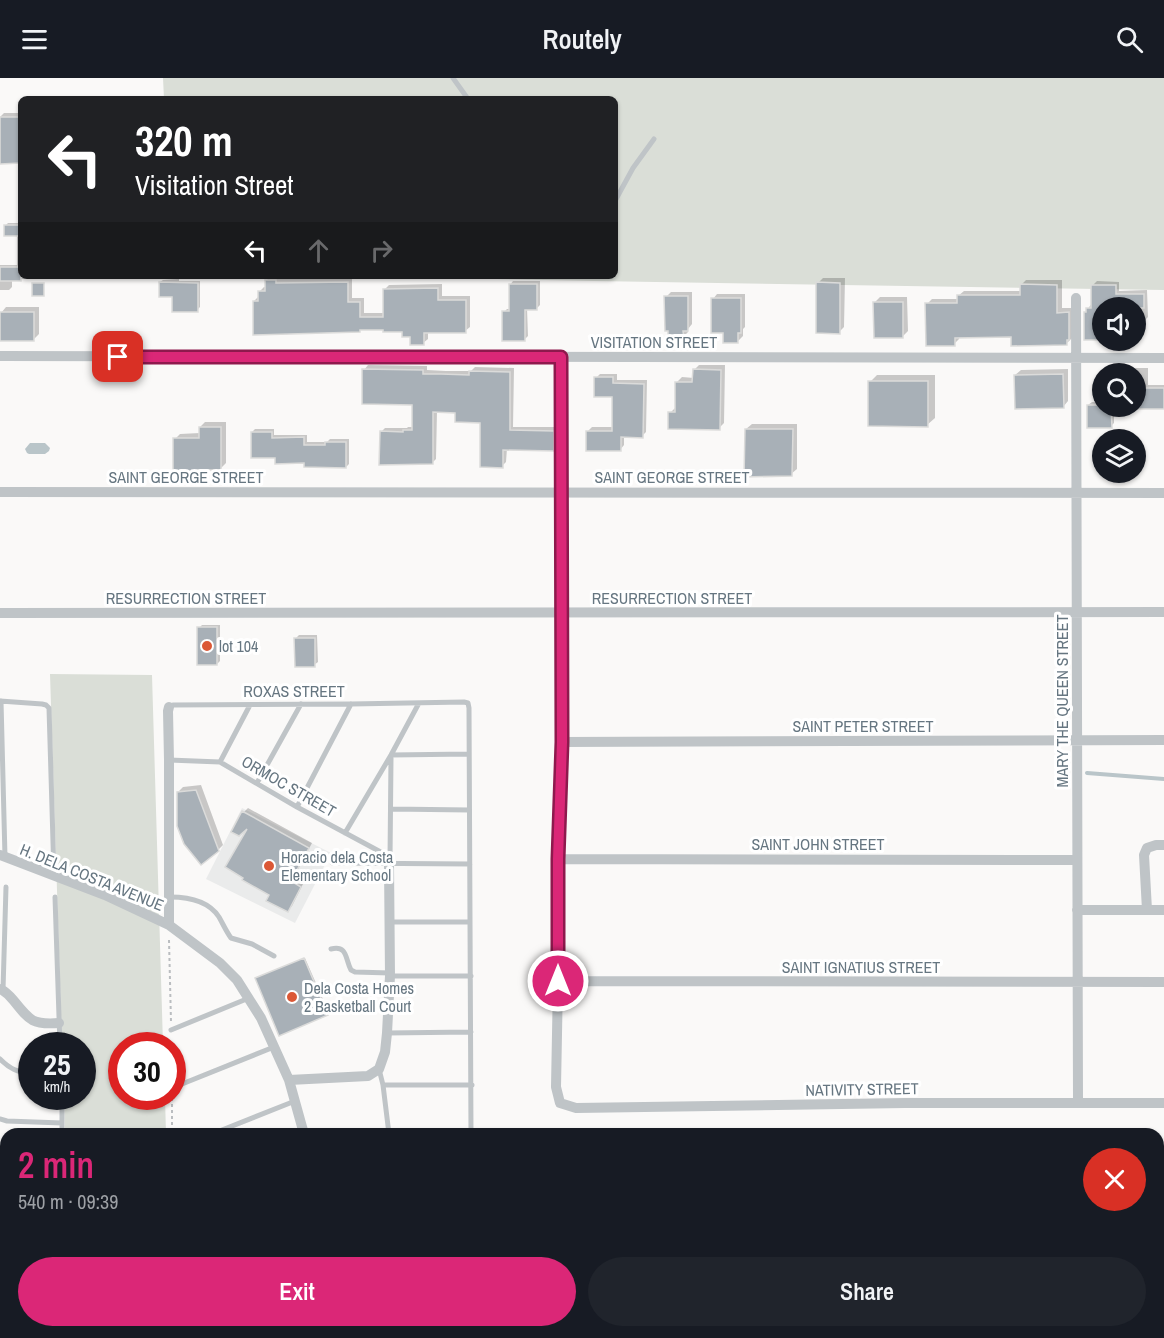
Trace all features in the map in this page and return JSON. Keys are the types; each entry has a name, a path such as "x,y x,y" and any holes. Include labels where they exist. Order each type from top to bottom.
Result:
{"street":[{"name":"MARY THE QUEEN STREET","path":"1076,298 1078,1103"},
{"name":"VISITATION STREET","path":"0,356 1164,358"},
{"path":"558,981 558,859 562,742 561,357"},
{"name":"SAINT GEORGE STREET","path":"0,492 1164,493"},
{"name":"RESURRECTION STREET","path":"0,613 1164,612"},
{"path":"169,707 169,925"},
{"name":"SAINT PETER STREET","path":"562,742 1164,740"},
{"path":"1147,910 1144,855 1147,848 1164,845"},
{"name":"H. DELA COSTA AVENUE","path":"2,856 105,895 169,925 220,963 237,980 249,998 274,1047 289,1080 302,1128"},
{"name":"SAINT JOHN STREET","path":"558,859 1077,860"},
{"path":"289,1080 368,1076 379,1069 385,1052 390,975 389,860"},
{"path":"1077,910 1164,910"},
{"name":"SAINT IGNATIUS STREET","path":"558,981 1164,982"},
{"name":"NATIVITY STREET","path":"558,981 556,1087 560,1103 576,1108 905,1103 1164,1103"},
{"path":"2,989 9,994 30,1020 42,1024 59,1023"}],"lane":[{"path":"453,78 466,96"},
{"path":"618,196 633,168 654,140"},
{"path":"2,856 1,701 46,705 48,708 54,876"},
{"name":"ROXAS STREET","path":"169,707 173,705 464,702 468,703 469,708 469,754"},
{"path":"345,832 392,755 419,703"},
{"path":"257,783 301,704"},
{"path":"297,807 351,704"},
{"path":"220,762 250,705"},
{"path":"392,755 469,754 471,1128"},
{"path":"389,860 392,755"},
{"name":"ORMOC STREET","path":"170,760 220,762 345,832 389,860"},
{"path":"391,809 470,810"},
{"path":"332,863 389,860 470,864"},
{"path":"2,989 6,887"},
{"path":"55,897 59,1032"},
{"path":"170,897 194,899 205,904 218,915 231,938 260,948 274,956"},
{"path":"390,922 470,922"},
{"path":"331,949 337,947 342,949 351,970 355,972 471,976"},
{"path":"171,1030 249,998"},
{"path":"387,1033 471,1032"},
{"path":"186,1082 274,1047"},
{"path":"0,1059 9,1068 18,1072"},
{"path":"379,1069 388,1128"},
{"path":"383,1084 472,1085"},
{"path":"227,1128 295,1101"},
{"path":"62,1110 62,1128"},
{"path":"0,1119 62,1123"}],"path":[{"path":"169,925 171,1030"},
{"path":"172,1110 172,1128"}],"shaded area":[{"path":"163,78 1164,78 1164,290 493,279 618,279 618,96 164,96"},
{"path":"30,443 45,443 50,448 49,451 45,454 29,454 25,449"},
{"path":"50,674 152,675 163,1032 108,1032 108,1110 165,1110 166,1128 65,1128 64,1110 96,1110 96,1032 62,1032"},
{"name":"Horacio dela Costa Elementary School","path":"242,808 331,853 295,923 206,879"}],"building":[{"path":"0,117 18,117 18,163 0,164"},
{"path":"4,225 18,225 18,236 4,236"},
{"path":"0,267 18,267 18,279 21,281 0,281"},
{"path":"265,280 276,280 276,283 348,282 348,302 360,302 360,317 383,317 383,289 438,288 438,300 466,300 466,333 424,333 424,345 410,345 410,337 402,337 402,332 383,332 383,330 253,335 253,301 258,301 258,291 265,291"},
{"path":"159,282 198,283 198,312 172,312 172,297 159,297"},
{"path":"816,282 840,283 840,334 816,333"},
{"path":"32,283 44,283 44,296 32,296"},
{"path":"509,284 537,284 537,310 525,310 525,341 502,341 502,311 509,311"},
{"path":"1020,284 1057,285 1057,313 1069,312 1067,345 1011,346 1011,337 955,338 955,346 926,346 925,303 957,303 957,295 1020,295"},
{"path":"1091,285 1116,285 1116,294 1144,294 1144,297 1092,297 1092,340 1084,340 1084,312 1086,308 1091,308"},
{"path":"664,296 688,296 688,331 683,331 684,339 668,339 668,331 665,331"},
{"path":"711,298 741,298 741,333 738,333 738,343 723,343 723,333 711,333"},
{"path":"873,302 903,302 903,338 874,338"},
{"path":"0,312 34,312 34,341 0,341"},
{"path":"362,369 423,370 423,374 469,375 469,371 510,372 510,430 554,431 554,451 503,450 503,468 480,467 480,423 455,422 455,413 433,412 433,464 379,465 380,431 412,430 412,405 362,404"},
{"path":"693,369 721,370 720,430 668,429 668,412 675,412 675,382 692,382"},
{"path":"1063,374 1064,408 1015,409 1014,375"},
{"path":"594,377 613,377 613,383 644,384 643,438 621,437 621,451 586,451 586,431 612,431 612,397 594,397"},
{"path":"868,381 928,381 928,427 868,426"},
{"path":"1146,388 1164,388 1164,409 1146,409"},
{"path":"1087,405 1092,405 1092,417 1112,417 1112,428 1087,428"},
{"path":"199,427 221,427 221,470 197,470 197,475 173,475 173,438 199,438"},
{"path":"745,429 793,429 792,476 744,477"},
{"path":"251,432 272,432 272,438 304,437 304,445 346,442 346,468 304,467 304,463 275,464 275,458 251,458"},
{"name":"lot 104","path":"197,627 217,627 217,665 197,665"},
{"path":"294,638 315,638 315,667 295,667"},
{"path":"196,790 219,851 201,865 184,844 177,826 177,792"},
{"path":"242,811 309,848 291,881 301,887 288,912 266,901 269,895 242,880 243,878 225,867 247,829 239,836 231,832"},
{"name":"Dela Costa Homes 2 Basketball Court","path":"304,958 328,1015 279,1036 255,978"}],"waterway":[{"path":"1087,773 1164,779"}],"place":[{"name":"lot 104","path":"207,646"},
{"name":"Horacio dela Costa Elementary School","path":"269,866"},
{"name":"Dela Costa Homes 2 Basketball Court","path":"292,997"}],"route":[{"path":"118,357 561,357 562,742 558,859 558,981"}]}
